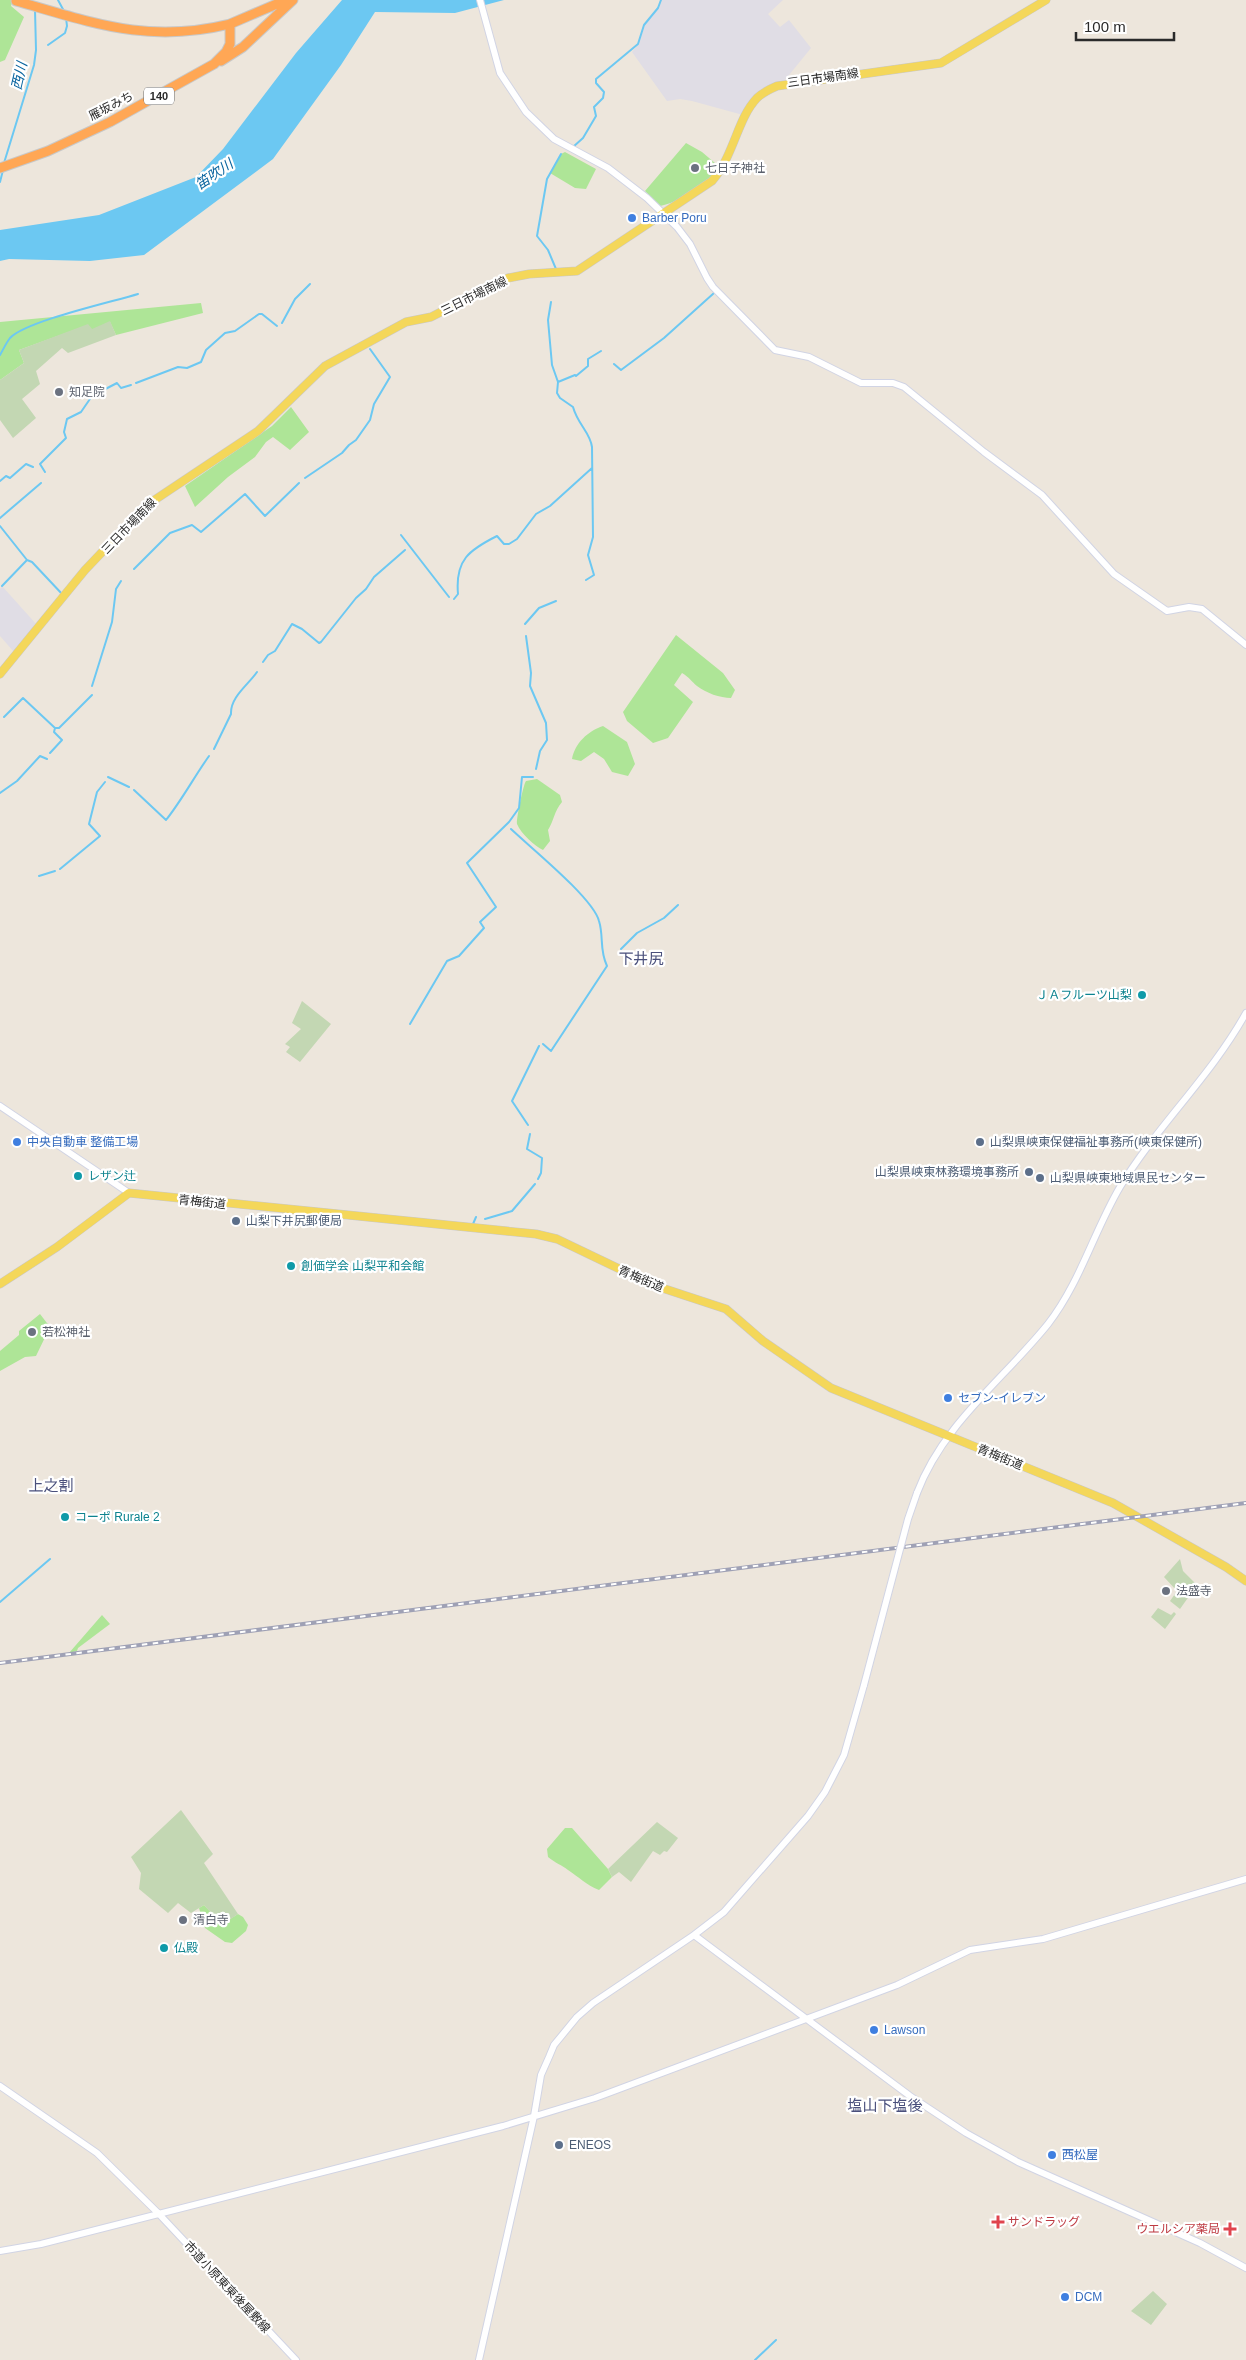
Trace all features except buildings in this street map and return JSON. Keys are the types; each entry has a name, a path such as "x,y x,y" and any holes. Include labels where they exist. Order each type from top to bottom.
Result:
{"highway":[{"path":"16,1 104,26 168,34 230,24 286,0"},
{"path":"214,64 227,59 243,47 293,0"},
{"name":"雁坂みち","path":"2,168 48,151 110,122 214,64 226,52 230,44 230,24"}],"main road":[{"name":"三日市場南線","path":"0,674 85,570 147,505 258,431 325,366 406,322 431,317 508,278 529,274 577,271 712,181 722,170 749,110 757,98 766,92 786,83 941,63 1046,0"},
{"name":"青梅街道","path":"129,1193 153,1197 536,1234 557,1239 653,1285 726,1309 763,1340 831,1388 1134,1513 1226,1567 1246,1581"},
{"path":"0,1284 57,1247 129,1193"}],"street":[{"path":"480,0 500,72 526,112 554,139 627,180 662,213 690,244 713,286 775,350 808,357 861,383 893,383 904,387 984,452 1042,495 1114,574 1167,610 1189,607 1202,609 1246,645"},
{"path":"479,2360 534,2116 541,2076 554,2045 577,2016 593,2003 694,1935 724,1912 814,1808 834,1776 844,1755 908,1519 924,1477 947,1436 1048,1323 1066,1297 1120,1188 1226,1045 1246,1013"},
{"path":"0,1106 129,1193"},
{"path":"0,2251 41,2244 534,2116 618,2090 897,1985 970,1950 1043,1939 1246,1879"},
{"path":"694,1935 910,2096 1002,2154 1200,2242 1246,2268"},
{"name":"市道小原東東後屋敷線","path":"0,2086 97,2153 158,2213 296,2360"}],"shaded area":[{"path":"662,0 783,0 768,14 780,27 789,20 811,48 785,80 755,94 743,115 692,101 680,99 667,101 632,52 639,44 645,25 659,8"},
{"path":"2,586 37,625 14,652 0,636 0,589"}],"green space":[{"path":"0,0 13,0 11,6 24,17 5,60 0,62"},
{"path":"686,143 702,152 722,169 694,192 660,206 645,191"},
{"path":"565,152 596,169 586,189 575,188 550,173 561,154"},
{"path":"201,303 203,313 116,335 110,322 92,330 88,325 19,350 24,363 0,380 0,322"},
{"path":"110,321 116,335 68,353 62,348 36,371 40,384 22,399 36,418 13,438 0,420 0,380 24,363 19,350 88,324 92,329"},
{"path":"291,407 309,432 290,450 273,437 266,442 255,457 228,477 195,507 185,486 272,426"},
{"path":"676,635 723,673 735,690 731,698 713,695 701,689 682,673 674,685 693,702 668,738 653,743 627,721 623,712"},
{"path":"603,726 627,742 635,764 628,776 612,772 604,759 594,752 581,761 572,759 576,748 583,738"},
{"path":"537,779 560,795 562,802 548,830 550,841 543,850 528,839 517,824 526,781"},
{"path":"302,1001 331,1024 300,1062 286,1052 290,1047 285,1044 301,1029 292,1023"},
{"path":"40,1314 50,1327 36,1356 25,1357 0,1371 0,1351 19,1335 19,1331"},
{"path":"1180,1559 1183,1571 1197,1585 1180,1609 1170,1601 1177,1591 1164,1577"},
{"path":"1158,1608 1171,1615 1174,1612 1176,1614 1165,1629 1151,1617"},
{"path":"102,1615 110,1624 78,1648 77,1651 69,1653"},
{"path":"181,1810 213,1854 204,1863 238,1914 222,1925 204,1905 191,1913 178,1903 168,1913 139,1889 141,1873 131,1857"},
{"path":"657,1822 678,1838 667,1852 664,1851 660,1855 653,1851 631,1882 619,1872 612,1877 608,1869"},
{"path":"565,1828 572,1828 608,1869 612,1877 599,1890 548,1857 547,1849"},
{"path":"204,1905 222,1924 238,1914 243,1917 248,1925 246,1931 232,1943 225,1942 205,1928 199,1908"},
{"path":"1153,2291 1167,2304 1151,2325 1131,2311"}],"water":[{"name":"笛吹川","path":"342,0 504,0 455,13 375,12 341,65 273,159 144,255 90,261 9,259 0,261 0,230 99,215 196,177 223,149 296,53"}],"waterway":[{"path":"58,0 65,13"},
{"path":"573,147 583,138 596,116 594,107 603,98 604,92 596,83 596,79 638,44 644,25 658,8 661,0"},
{"name":"西川","path":"4,163 34,65 36,50 35,10"},
{"path":"48,45 65,33 67,26 66,18"},
{"path":"556,269 548,250 537,236 547,179 561,154"},
{"name":"西川","path":"0,182 3,170"},
{"path":"282,323 295,299 310,284"},
{"path":"614,364 621,370 664,338 714,293"},
{"path":"0,355 10,338 33,325 138,294"},
{"path":"551,302 548,320 552,365 558,382 557,393 560,398 573,407 589,437 592,447 593,537 588,555 594,575 586,580"},
{"path":"136,383 178,367 187,368 201,362 206,350 225,333 235,331 259,314 262,314 277,326"},
{"path":"305,478 342,453 356,440 370,420 374,404 390,377 370,349"},
{"path":"558,382 576,376 588,366 588,359 601,351"},
{"path":"45,472 40,464 66,438 64,432 67,419 81,412 92,396 117,383 121,388 131,385"},
{"path":"0,481 6,476 10,478 26,464 33,467"},
{"path":"454,599 458,594 459,573 462,564 472,552 497,536 504,544 509,544 517,539 536,514 550,506 592,468"},
{"path":"0,518 41,483"},
{"path":"134,569 170,533 192,525 201,532 245,494 265,516 299,483"},
{"path":"0,526 27,560 2,586"},
{"path":"401,535 449,597"},
{"path":"263,662 268,655 275,651 292,624 302,629 319,643 321,642 374,577 405,550"},
{"path":"27,560 32,562 63,595"},
{"path":"92,686 112,622 116,589 121,581"},
{"path":"525,624 539,608 556,601"},
{"path":"526,636 531,673 530,686 546,723 547,740 540,751 536,769"},
{"path":"214,749 231,714 237,696 257,672"},
{"path":"50,753 62,740 54,732 55,728 59,728 92,695"},
{"path":"4,717 23,698 55,728"},
{"path":"0,793 17,781 40,756 47,759"},
{"path":"134,790 166,820 209,756"},
{"path":"108,777 129,787"},
{"path":"410,1024 447,961 459,956 484,928 480,922 496,907 467,863 509,822 519,808 522,777 533,777"},
{"path":"60,869 100,836 89,824 97,792 105,782"},
{"path":"511,829 574,887 594,911 599,921 603,954 607,966 551,1051 543,1044"},
{"path":"39,876 55,871"},
{"path":"621,949 637,933 664,918 678,905"},
{"path":"528,1125 512,1101 539,1046"},
{"path":"530,1134 527,1149 542,1158 541,1173 538,1179"},
{"path":"485,1219 512,1211 535,1184"},
{"path":"473,1224 476,1217"},
{"path":"0,1602 50,1559"},
{"path":"755,2360 776,2340"}],"railway":[{"path":"0,1663 1246,1503"}],"place":[{"name":"七日子神社","path":"695,168"},
{"name":"Barber Poru","path":"632,218"},
{"name":"知足院","path":"59,392"},
{"name":"ＪＡフルーツ山梨","path":"1142,995"},
{"name":"中央自動車 整備工場","path":"17,1142"},
{"name":"山梨県峡東保健福祉事務所(峡東保健所)","path":"980,1142"},
{"name":"山梨県峡東林務環境事務所","path":"1029,1172"},
{"name":"レザン辻","path":"78,1176"},
{"name":"山梨県峡東地域県民センター","path":"1040,1178"},
{"name":"山梨下井尻郵便局","path":"236,1221"},
{"name":"創価学会 山梨平和会館","path":"291,1266"},
{"name":"若松神社","path":"32,1332"},
{"name":"セブン-イレブン","path":"948,1398"},
{"name":"コーポ Rurale 2","path":"65,1517"},
{"name":"法盛寺","path":"1166,1591"},
{"name":"清白寺","path":"183,1920"},
{"name":"仏殿","path":"164,1948"},
{"name":"Lawson","path":"874,2030"},
{"name":"ENEOS","path":"559,2145"},
{"name":"西松屋","path":"1052,2155"},
{"name":"サンドラッグ","path":"998,2222"},
{"name":"ウエルシア薬局","path":"1230,2229"},
{"name":"DCM","path":"1065,2297"}],"district":[{"name":"下井尻","path":"641,958"},
{"name":"上之割","path":"51,1485"},
{"name":"塩山下塩後","path":"885,2105"}]}
